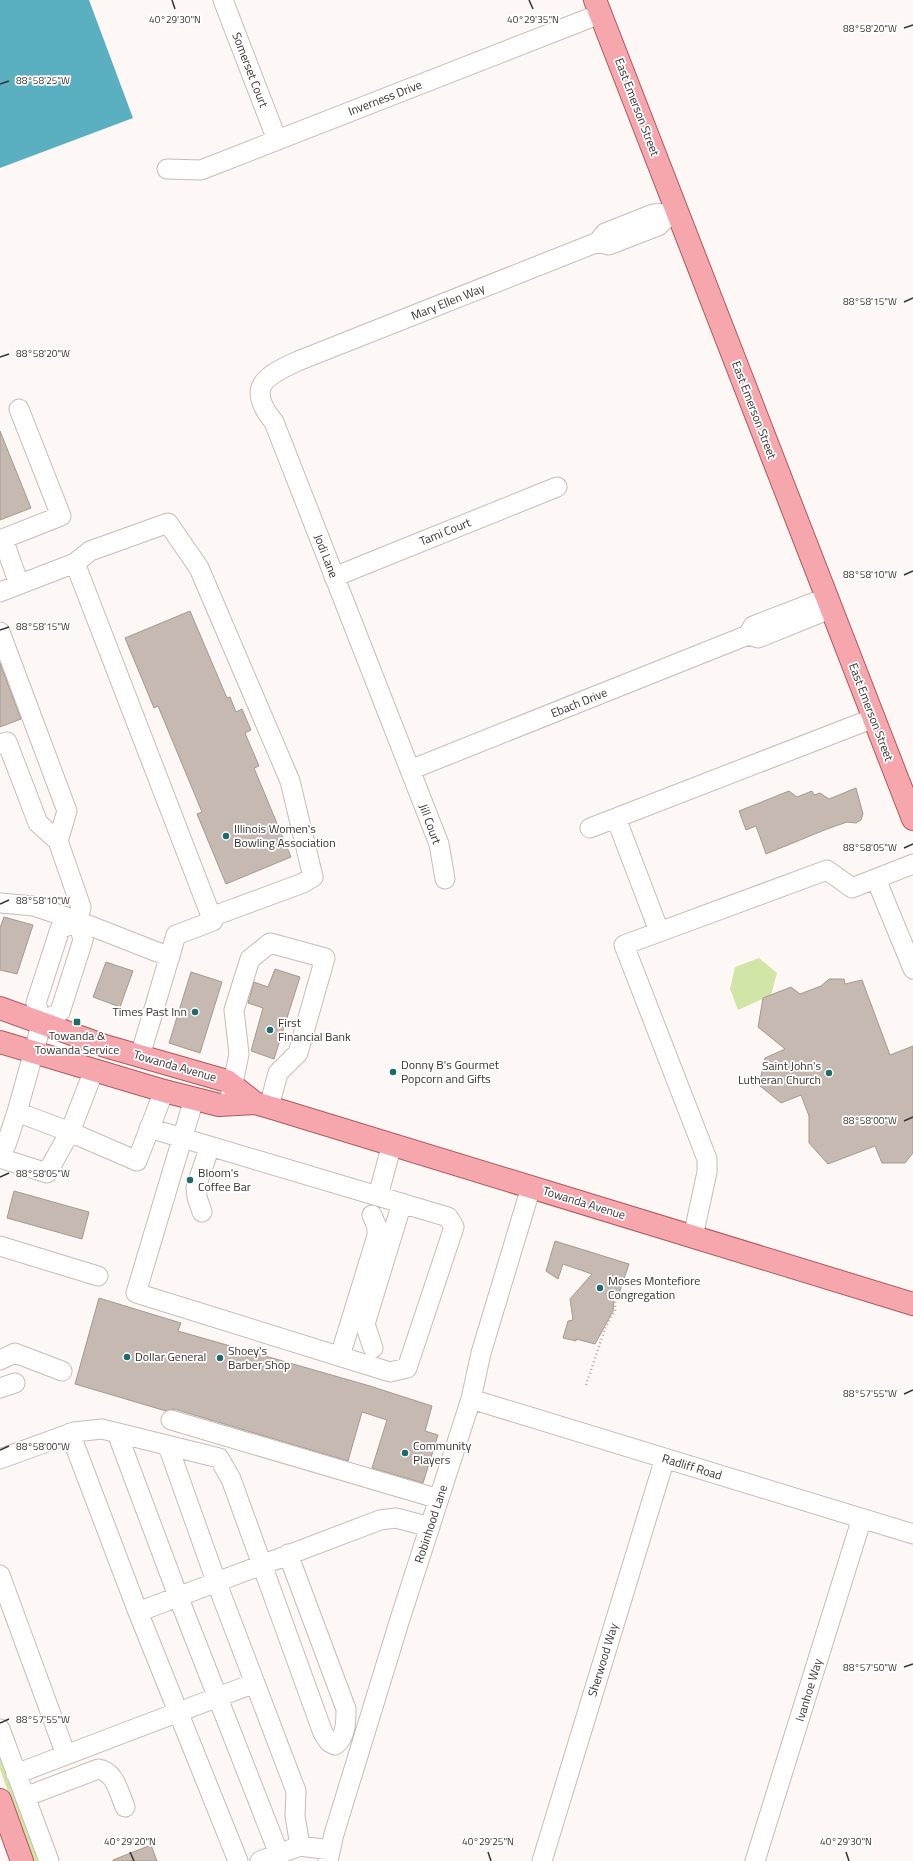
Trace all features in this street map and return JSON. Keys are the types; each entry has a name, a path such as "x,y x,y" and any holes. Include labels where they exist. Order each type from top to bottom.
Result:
{"main road":[{"name":"East Emerson Street","path":"598,7 674,212 827,604 874,718 913,819"},
{"name":"Towanda Avenue","path":"0,1008 105,1046 227,1081 230,1095 913,1304"},
{"path":"0,1042 35,1051 164,1091 219,1105 230,1095"},
{"path":"0,1800 22,1861"}],"street":[{"name":"Somerset Court","path":"223,0 277,140"},
{"name":"Inverness Drive","path":"167,169 201,170 598,7"},
{"name":"Mary Ellen Way","path":"298,361 598,242 609,245 658,226 674,212"},
{"name":"Jodi Lane","path":"298,361 272,373 263,381 260,396 263,408 274,422 410,770"},
{"path":"19,409 61,516 1,539 19,584"},
{"name":"Tami Court","path":"334,577 557,487"},
{"path":"0,592 75,563 90,551 168,523 199,568 290,781 313,877 303,883 212,917"},
{"path":"75,563 213,921 176,935 140,1056"},
{"name":"Ebach Drive","path":"410,770 748,635 753,626 815,602 827,604"},
{"path":"0,632 67,811 58,841"},
{"path":"590,828 874,718"},
{"path":"0,744 7,742 38,823 58,841 81,907 78,921 83,940 60,1012 42,1022"},
{"name":"Jill Court","path":"410,770 439,844 445,879"},
{"path":"616,818 659,931"},
{"path":"693,1237 707,1172 707,1159 624,945 827,870 852,888 913,864"},
{"path":"876,879 913,969"},
{"path":"0,902 34,906 78,921 170,957"},
{"path":"0,1152 6,1145 18,1112 35,1051 42,1022 36,1003 60,929 78,921"},
{"path":"230,1095 239,1054 234,1010 250,959 270,943 325,958 298,1053 278,1073 262,1105"},
{"path":"0,1158 47,1173 70,1132 94,1070"},
{"path":"18,1112 138,1161 164,1091"},
{"path":"194,1099 196,1197 202,1212"},
{"path":"149,1128 448,1217 454,1227 407,1368 390,1372 136,1293 165,1195 195,1142"},
{"path":"378,1196 392,1144"},
{"name":"Robinhood Lane","path":"329,1855 471,1399 481,1353 531,1187"},
{"path":"373,1348 365,1324 402,1204"},
{"path":"340,1356 377,1236 377,1227 372,1215"},
{"path":"0,1246 98,1276"},
{"path":"0,1360 15,1353 62,1370"},
{"name":"Radliff Road","path":"471,1399 913,1534"},
{"path":"171,1420 439,1499"},
{"path":"0,1459 70,1433 102,1429 219,1458 231,1479 323,1733 329,1742 335,1745 340,1742 346,1727 346,1709 288,1554"},
{"path":"70,1433 138,1612 238,1861"},
{"path":"117,1433 178,1596 279,1854"},
{"path":"168,1446 216,1581 296,1791 295,1816 300,1846"},
{"name":"Sherwood Way","path":"542,1861 665,1458"},
{"path":"138,1612 216,1581 380,1520 396,1518 430,1527"},
{"name":"Ivanhoe Way","path":"755,1861 862,1518"},
{"path":"0,1575 66,1755"},
{"path":"16,1774 255,1683"},
{"path":"0,1729 49,1861"},
{"path":"25,1797 98,1769 106,1770 111,1774 125,1807"},
{"path":"260,1861 300,1846 329,1855"}],"path":[{"path":"586,1385 606,1326 614,1311 615,1298"}],"green space":[{"path":"759,958 777,973 771,995 738,1010 730,989 735,967"},
{"path":"0,1753 40,1861 32,1861 0,1769"}],"water":[{"path":"0,0 89,0 133,118 0,168"}],"building":[{"path":"0,431 31,508 0,520"},
{"path":"190,611 227,698 230,697 236,712 242,709 251,730 245,733 259,766 254,768 291,857 226,884 197,814 202,812 158,706 154,708 125,638"},
{"path":"0,663 21,719 0,727"},
{"path":"856,788 863,814 861,820 856,823 847,822 827,829 766,854 756,826 746,830 739,811 789,791 797,797 812,791 814,795 820,793 829,799"},
{"path":"4,917 33,925 17,974 0,970 0,928"},
{"path":"106,962 133,971 120,1007 93,997"},
{"name":"First Financial Bank","path":"275,969 300,977 274,1059 251,1051 263,1008 248,1003 254,982 268,987"},
{"name":"Times Past Inn","path":"191,972 222,982 200,1053 169,1043"},
{"name":"Saint John's Lutheran Church","path":"829,979 844,979 845,984 862,980 890,1055 913,1046 913,1153 905,1163 882,1163 875,1146 828,1164 809,1143 809,1116 801,1095 781,1103 759,1085 765,1058 785,1049 758,1027 763,998 791,987 800,994 821,986"},
{"path":"14,1191 89,1212 82,1239 7,1218"},
{"name":"Moses Montefiore Congregation","path":"555,1241 629,1264 618,1297 614,1297 613,1311 595,1344 576,1339 576,1341 563,1338 568,1321 573,1320 570,1299 592,1274 563,1264 558,1279 546,1271"},
{"path":"99,1298 181,1323 178,1331 370,1386 432,1406 425,1431 438,1435 423,1483 372,1468 387,1420 362,1412 348,1461 174,1409 166,1411 75,1384"},
{"path":"151,1845 157,1861 113,1861 113,1860"}],"place":[{"name":"Illinois Women's Bowling Association","path":"226,836"},
{"name":"Times Past Inn","path":"195,1012"},
{"name":"Towanda & Towanda Service","path":"77,1022"},
{"name":"First Financial Bank","path":"270,1030"},
{"name":"Donny B's Gourmet Popcorn and Gifts","path":"393,1072"},
{"name":"Saint John's Lutheran Church","path":"829,1073"},
{"name":"Bloom's Coffee Bar","path":"190,1180"},
{"name":"Moses Montefiore Congregation","path":"600,1288"},
{"name":"Dollar General","path":"127,1357"},
{"name":"Shoey's Barber Shop","path":"220,1358"},
{"name":"Community Players","path":"405,1453"}]}
